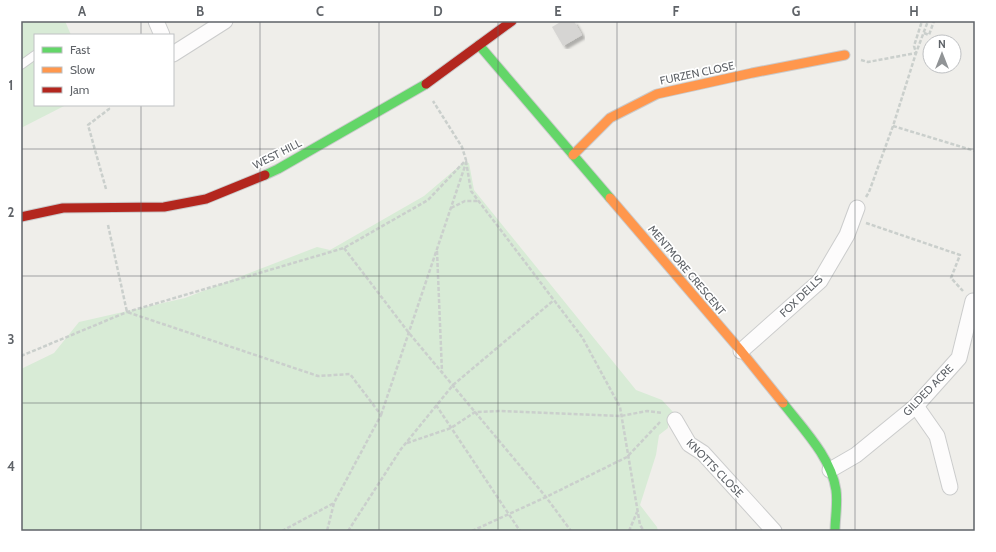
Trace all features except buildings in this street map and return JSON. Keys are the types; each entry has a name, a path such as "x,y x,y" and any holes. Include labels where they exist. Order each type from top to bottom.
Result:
{"street":[{"path":"156,21 162,34"},
{"path":"174,53 224,21"},
{"name":"WEST HILL","path":"21,217 63,208 164,207 206,199 278,169 424,85 512,21"},
{"name":"MENTMORE CRESCENT","path":"479,45 741,351 813,441 830,470 836,491 835,531"},
{"name":"FURZEN CLOSE","path":"573,155 610,118 657,94 752,73 845,55"},
{"name":"FOX DELLS","path":"741,351 820,281 847,235 857,208"},
{"name":"GILDED ACRE","path":"830,470 856,455 916,406 959,358 973,302"},
{"path":"916,406 937,436 950,487"},
{"name":"KNOTTS CLOSE","path":"672,417 689,444 703,453 774,531"}],"lane":[{"path":"21,64 34,56"}],"path":[{"path":"916,53 914,46 922,21"},
{"path":"928,21 869,192 857,208 864,222 960,255 951,278 973,302"},
{"path":"924,33 929,35 934,21"},
{"path":"845,55 868,62 916,53"},
{"path":"432,99 462,147 466,160 471,191 582,337 620,407 637,511 640,525 644,531"},
{"path":"108,106 110,110 88,125 112,208 107,223 127,312"},
{"path":"893,126 975,151"},
{"path":"327,531 334,503 381,415 466,160"},
{"path":"21,356 127,312 344,248 428,200 466,160"},
{"path":"450,208 465,201 478,201"},
{"path":"344,248 409,333 546,497 571,531"},
{"path":"437,249 442,372"},
{"path":"348,531 406,443 452,385 554,300"},
{"path":"127,312 318,376 350,374 381,415"},
{"path":"436,405 520,531"},
{"path":"406,443 451,428 475,412 499,411 621,416 647,411 672,417"},
{"path":"472,531 546,497 627,456 672,417"},
{"path":"282,531 334,503"},
{"path":"629,531 637,511"}],"green space":[{"path":"21,21 65,21 71,34 34,34 34,106 64,106 21,128"},
{"path":"464,162 469,163 474,190 636,390 662,400 673,412 668,417 668,428 659,435 656,455 640,505 657,527 658,531 21,531 21,369 54,353 79,322 185,298 317,247 330,250 424,196"}],"traffic: fast":[{"path":"479,45 610,198"},
{"path":"265,175 426,84"},
{"path":"783,403 815,444 833,478 837,495 835,531"}],"traffic: slow":[{"path":"573,155 610,118 657,94 752,73 845,55"},
{"path":"610,198 741,351 783,403"}],"traffic: jam":[{"path":"426,84 512,21"},
{"path":"21,217 63,208 164,207 206,199 265,175"}]}
